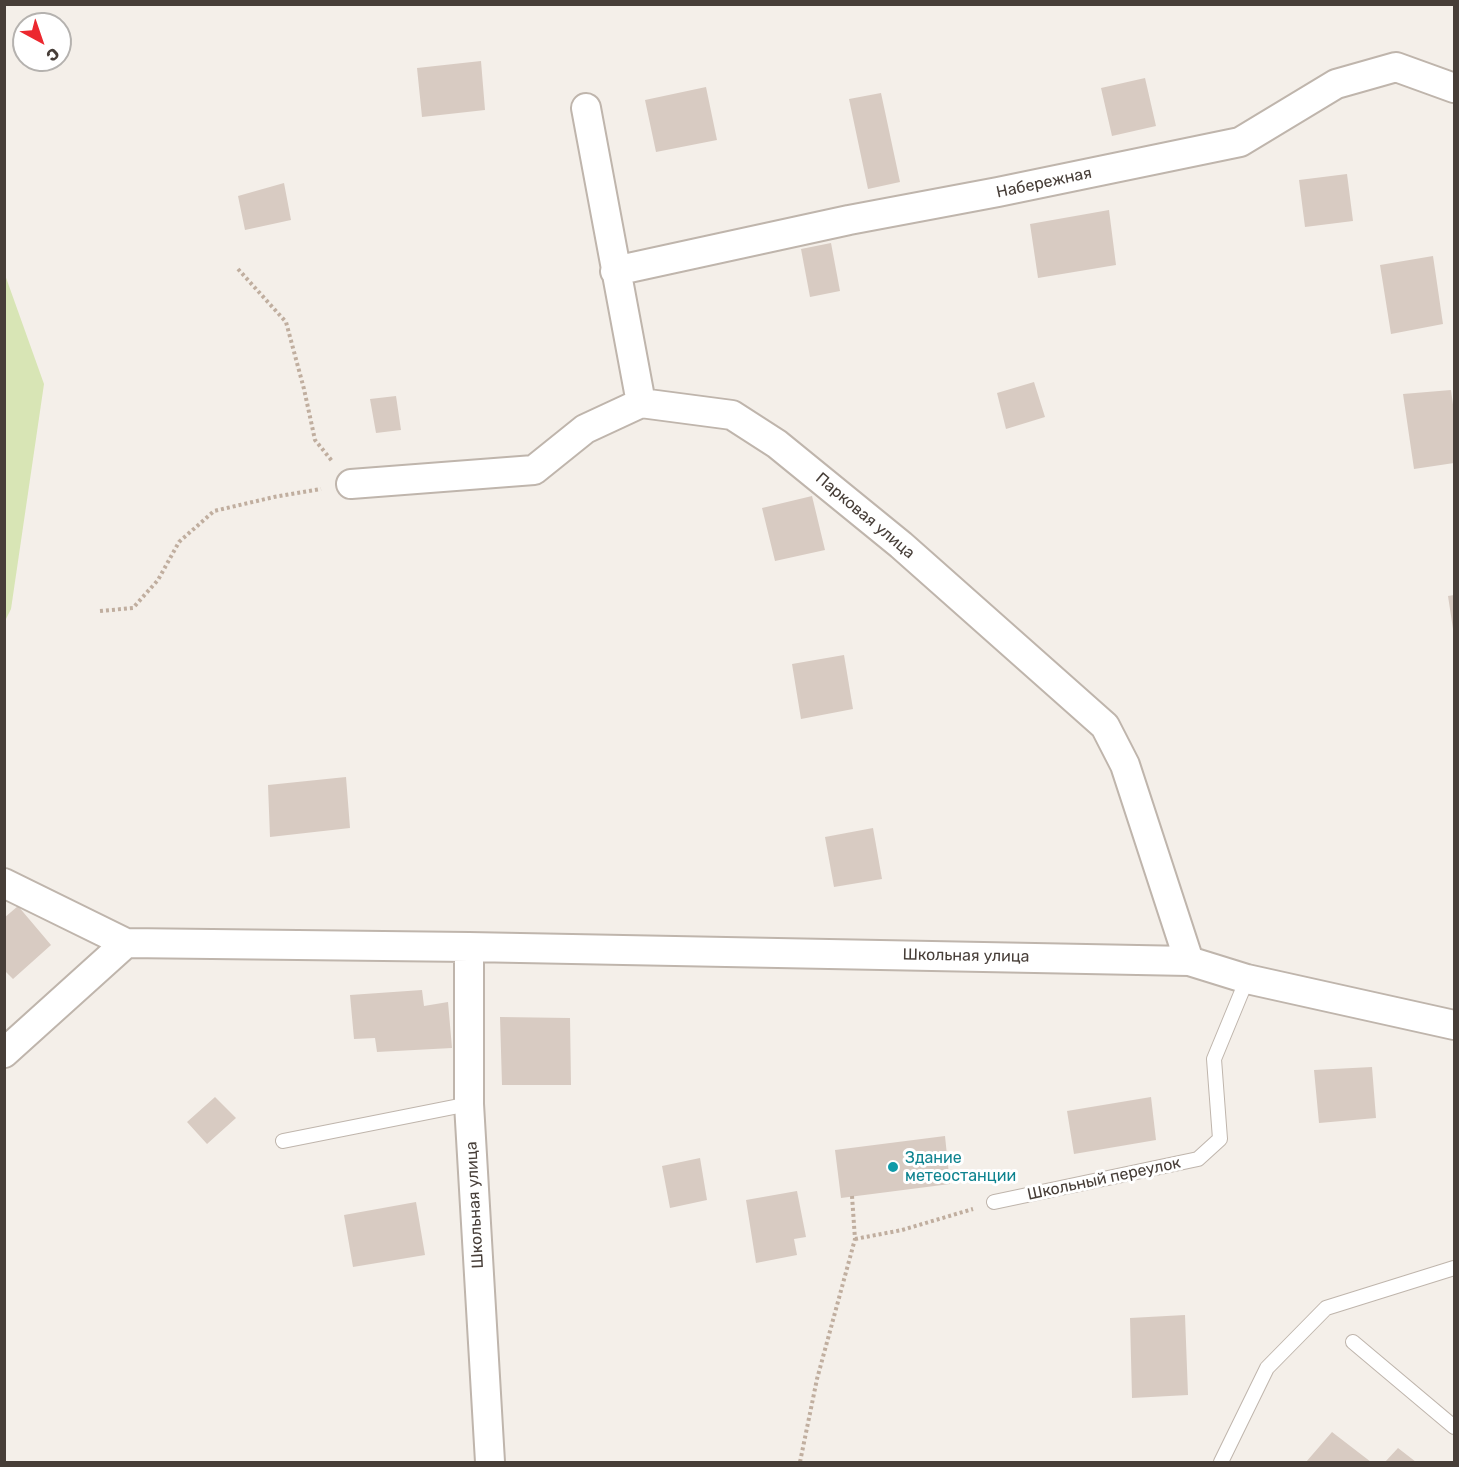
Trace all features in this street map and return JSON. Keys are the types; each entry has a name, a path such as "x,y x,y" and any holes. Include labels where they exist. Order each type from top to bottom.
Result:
{"street":[{"name":"Набережная","path":"615,271 849,220 1240,142 1336,84 1396,67 1455,88"},
{"path":"351,484 534,470 585,429 641,404 586,108"},
{"name":"Парковая улица","path":"641,404 732,415 777,444 901,545 1105,726 1125,765 1189,961"},
{"path":"4,884 126,943 4,1053"},
{"name":"Школьная улица","path":"126,943 470,947 1189,961 1247,979 1455,1025"},
{"name":"Школьная улица","path":"470,947 469,1104 490,1462"}],"lane":[{"name":"Школьный переулок","path":"994,1202 1198,1159 1220,1139 1214,1059 1247,979"},
{"path":"283,1141 469,1104"},
{"path":"1221,1462 1267,1368 1326,1308 1455,1268"},
{"path":"1353,1342 1455,1427"}],"path":[{"path":"100,611 133,608 158,580 179,542 214,511 274,497 351,484 315,440 286,321 238,269"},
{"path":"800,1462 818,1379 855,1239 852,1196"},
{"path":"855,1239 902,1230 994,1202"}],"green space":[{"path":"4,272 44,384 11,609 5,621"}],"building":[{"path":"481,61 485,110 422,117 417,68"},
{"path":"1145,78 1156,126 1112,136 1101,88"},
{"path":"706,87 717,140 656,152 645,100"},
{"path":"881,93 900,182 868,189 849,99"},
{"path":"1347,174 1353,221 1305,227 1299,180"},
{"path":"284,183 291,220 245,230 238,196"},
{"path":"1109,210 1116,265 1038,278 1030,224"},
{"path":"831,243 840,291 810,297 801,249"},
{"path":"1433,256 1443,324 1391,334 1380,265"},
{"path":"1034,382 1045,417 1006,429 997,393"},
{"path":"1451,390 1454,412 1454,463 1414,469 1403,394"},
{"path":"396,396 401,430 376,433 370,399"},
{"path":"812,496 825,550 775,561 762,508"},
{"path":"1454,595 1454,629 1453,629 1448,596"},
{"path":"844,655 853,709 801,719 792,664"},
{"path":"346,777 350,828 270,837 268,785"},
{"path":"873,828 882,879 834,887 825,837"},
{"path":"18,906 51,945 13,979 4,970 4,918"},
{"path":"422,990 424,1006 448,1002 452,1048 377,1052 375,1038 354,1039 350,995"},
{"path":"500,1017 570,1018 571,1085 502,1085"},
{"path":"1372,1067 1376,1118 1319,1123 1314,1070"},
{"path":"215,1097 236,1118 207,1144 187,1122"},
{"path":"1151,1097 1156,1140 1074,1154 1067,1111"},
{"name":"Здание метеостанции","path":"945,1136 950,1184 841,1198 835,1150"},
{"path":"700,1158 707,1200 670,1208 662,1166"},
{"path":"797,1191 806,1237 794,1239 797,1255 756,1263 746,1200"},
{"path":"416,1202 425,1255 353,1267 344,1215"},
{"path":"1185,1315 1188,1395 1132,1398 1130,1318"},
{"path":"1332,1432 1371,1462 1306,1462"},
{"path":"1398,1448 1416,1462 1385,1462"}],"place":[{"name":"Здание метеостанции","path":"893,1167"}]}
